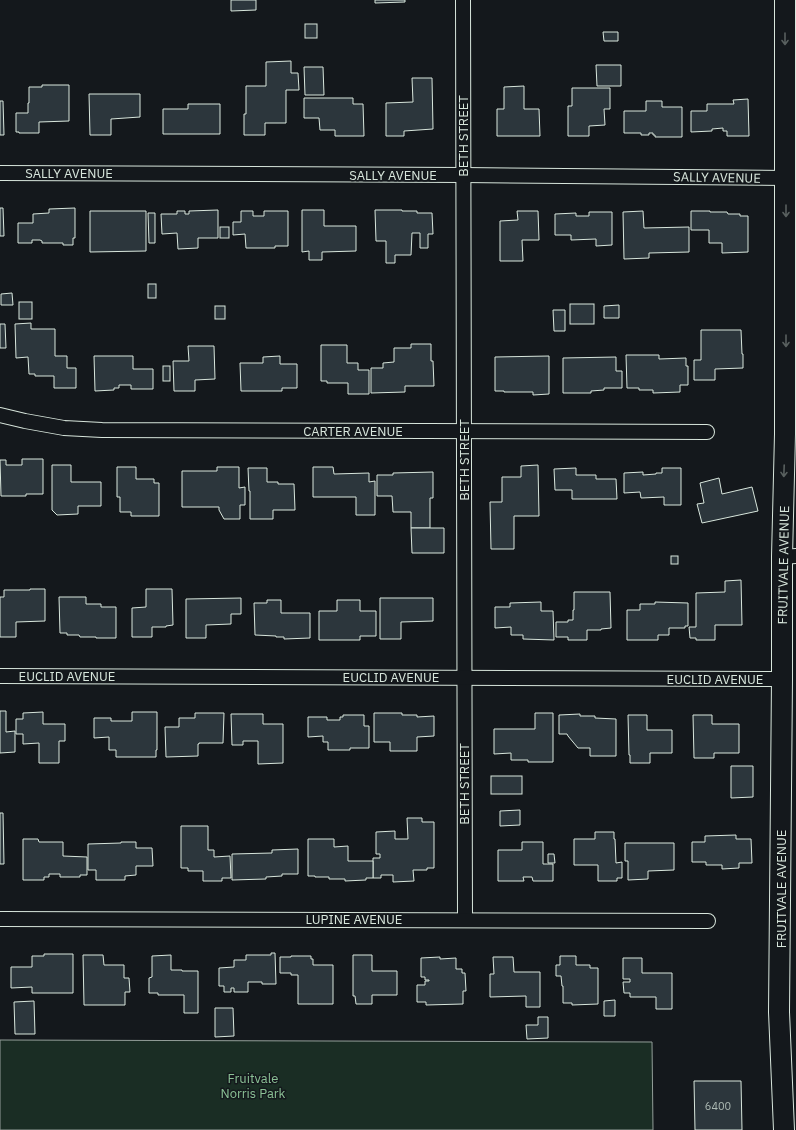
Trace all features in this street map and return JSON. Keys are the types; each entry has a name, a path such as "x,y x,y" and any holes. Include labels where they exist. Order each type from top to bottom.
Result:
{"main road":[{"name":"FRUITVALE AVENUE","path":"784,1130 789,1096 779,1012 782,679 789,557 785,434 786,0"}],"street":[{"name":"BETH STREET","path":"463,0 465,920"},
{"name":"SALLY AVENUE","path":"0,173 786,178"},
{"name":"CARTER AVENUE","path":"0,415 25,422 64,428 102,430 707,432"},
{"name":"EUCLID AVENUE","path":"0,676 782,679"},
{"name":"LUPINE AVENUE","path":"0,918 708,920"}],"green space":[{"name":"Fruitvale Norris Park","path":"0,1040 652,1042 653,1130 0,1130"}],"building":[{"path":"231,0 256,0 256,10 231,11"},
{"path":"375,0 405,0 405,2 375,3"},
{"path":"305,24 317,24 317,38 305,38"},
{"path":"603,32 618,32 618,41 604,41"},
{"path":"291,61 291,73 298,73 299,90 286,90 286,123 265,123 265,135 244,135 246,86 266,86 266,62"},
{"path":"596,65 621,65 621,86 597,86"},
{"path":"304,67 323,67 324,95 305,95"},
{"path":"412,78 432,78 433,129 404,131 404,136 386,136 386,103 413,102"},
{"path":"42,85 69,85 69,121 39,122 39,133 16,132 16,113 28,113 29,87 42,87"},
{"path":"524,86 524,109 539,109 540,136 497,136 497,109 504,109 504,87"},
{"path":"572,88 610,88 610,109 604,109 605,125 589,126 589,136 568,136 568,106 572,106"},
{"path":"89,94 140,94 140,117 111,119 111,135 90,135"},
{"path":"304,98 353,98 353,104 363,104 364,136 335,136 335,130 320,130 319,118 304,118"},
{"path":"748,99 749,136 727,136 727,131 723,131 723,128 712,129 712,131 691,132 691,111 707,111 707,104 734,104 733,100"},
{"path":"0,101 3,101 4,135 0,135"},
{"path":"646,101 662,101 662,107 682,107 682,137 655,137 653,133 649,133 649,135 641,135 641,133 624,133 624,111 646,111"},
{"path":"188,104 220,104 220,134 163,134 163,109 188,109"},
{"path":"0,208 3,208 4,236 0,236"},
{"path":"75,208 75,238 73,238 73,245 63,245 63,243 42,243 40,240 32,240 32,243 18,243 18,223 33,223 33,214 49,213 49,209"},
{"path":"218,210 218,238 198,238 198,248 178,249 177,233 162,234 161,214 177,214 177,211 185,211 185,214 189,214 189,211"},
{"path":"302,210 324,210 324,226 356,226 356,251 322,252 322,260 309,260 309,251 302,252"},
{"path":"375,210 402,210 417,211 417,213 432,213 433,234 428,234 428,248 420,248 420,233 412,233 411,255 395,255 395,263 386,263 386,241 376,241"},
{"path":"90,211 146,211 146,251 90,252"},
{"path":"241,211 253,211 253,216 264,216 264,211 288,211 288,246 275,246 275,248 246,248 245,234 233,235 233,222 241,222"},
{"path":"517,211 538,211 539,240 522,240 523,261 500,261 500,221 518,220"},
{"path":"643,211 644,228 689,227 689,252 649,253 649,258 624,259 623,212"},
{"path":"691,211 727,212 728,214 748,216 748,252 722,253 722,243 709,243 709,230 691,230"},
{"path":"589,212 612,212 612,245 596,246 596,239 571,240 571,235 555,235 555,214 576,213 576,216 589,216"},
{"path":"148,213 155,213 155,243 149,243"},
{"path":"220,227 229,227 229,238 220,238"},
{"path":"148,284 156,284 156,298 148,298"},
{"path":"12,293 13,305 1,305 1,294"},
{"path":"19,302 32,302 32,319 19,319"},
{"path":"570,304 594,304 594,324 570,324"},
{"path":"619,305 619,318 604,318 604,306"},
{"path":"215,306 225,306 225,319 215,319"},
{"path":"553,310 565,310 565,331 554,331"},
{"path":"31,323 31,329 55,329 55,356 67,356 67,368 76,368 76,388 54,388 54,376 35,376 35,374 29,374 28,357 16,358 15,324"},
{"path":"0,324 5,324 6,348 0,348"},
{"path":"701,330 741,330 743,368 715,369 715,380 694,380 694,360 701,360"},
{"path":"411,344 431,344 431,361 433,361 434,386 405,386 405,392 371,393 371,368 383,368 383,363 394,362 394,348 411,348"},
{"path":"321,345 347,345 347,363 358,363 358,370 369,370 369,394 348,394 348,383 327,383 327,381 321,381"},
{"path":"188,346 214,346 215,379 195,380 195,391 174,391 173,361 189,361"},
{"path":"626,355 659,355 659,359 686,358 686,366 688,366 688,385 680,385 680,392 653,393 653,390 627,388"},
{"path":"94,356 133,356 133,369 153,369 153,389 131,389 131,385 119,385 119,388 114,388 114,390 95,391"},
{"path":"280,356 280,364 297,364 297,388 282,388 282,391 241,391 240,363 263,363 263,357"},
{"path":"549,356 549,394 533,395 533,392 495,391 495,357"},
{"path":"616,357 616,371 622,371 622,388 604,388 604,390 591,391 591,393 563,393 563,358"},
{"path":"163,366 170,366 170,381 163,381"},
{"path":"22,459 43,459 43,494 1,496 0,460 6,460 6,465 22,465"},
{"path":"52,465 71,465 71,482 101,482 101,506 78,506 78,514 57,515 52,510"},
{"path":"538,465 539,516 514,516 514,549 491,549 490,502 502,502 502,477 521,477 521,466"},
{"path":"117,467 136,467 136,479 154,479 154,483 159,483 159,516 131,516 131,512 120,512 120,497 117,497"},
{"path":"217,467 239,467 239,488 245,487 245,505 240,505 240,519 224,519 219,507 182,507 182,471 217,471"},
{"path":"313,467 333,467 334,474 369,473 369,482 375,481 375,515 356,515 356,497 313,497"},
{"path":"248,468 267,468 267,482 294,484 295,510 273,510 273,519 250,519"},
{"path":"576,468 576,475 596,475 596,479 616,479 617,499 572,499 572,490 555,490 554,469"},
{"path":"662,468 681,468 681,505 664,505 664,497 641,498 640,492 624,493 624,473 643,472 643,475 656,474 662,473"},
{"path":"433,472 433,498 430,498 430,528 411,528 411,512 393,512 392,496 377,496 377,475"},
{"path":"719,478 722,494 752,487 758,511 702,523 697,504 704,503 700,483"},
{"path":"411,528 444,528 444,553 412,553"},
{"path":"671,556 678,556 678,564 671,564"},
{"path":"741,580 742,625 715,625 715,640 696,640 696,638 690,638 689,627 696,627 696,593 725,592 725,581"},
{"path":"45,589 45,621 16,622 16,637 0,637 0,597 4,597 4,590"},
{"path":"146,589 172,589 173,625 166,627 152,627 152,637 132,637 132,608 146,607"},
{"path":"574,592 610,592 611,628 587,630 587,640 568,640 568,637 556,637 556,622 568,622 568,620 573,620"},
{"path":"59,597 86,597 86,604 101,604 101,607 116,607 116,638 80,637 79,635 67,635 67,633 60,633"},
{"path":"241,598 241,614 231,614 231,624 206,625 206,638 186,638 186,599"},
{"path":"380,598 433,598 433,621 401,622 401,639 380,639"},
{"path":"267,600 281,600 281,613 310,613 310,638 284,639 284,637 255,635 254,603 267,603"},
{"path":"337,600 360,600 360,611 376,611 376,636 360,636 360,640 319,640 319,611 337,611"},
{"path":"541,602 541,611 553,611 554,640 523,639 523,635 511,635 511,627 495,628 495,607 510,607 510,603"},
{"path":"655,602 688,603 688,626 685,626 685,628 669,628 669,635 658,635 658,640 627,640 627,610 640,610 640,604 655,604"},
{"path":"0,711 6,711 6,732 15,731 15,752 0,753"},
{"path":"43,712 43,724 65,724 65,741 59,741 59,763 39,763 39,743 23,744 23,734 16,734 16,719 23,719 23,713"},
{"path":"132,712 157,712 156,757 116,757 116,750 109,750 109,737 94,738 94,718 111,718 111,721 132,721"},
{"path":"195,713 224,713 223,743 199,743 198,756 166,757 165,727 179,727 179,718 195,718"},
{"path":"374,713 402,713 402,715 417,715 417,717 434,716 434,736 417,737 417,751 390,751 390,742 374,742"},
{"path":"535,713 553,713 553,762 511,760 511,753 494,754 494,729 535,729"},
{"path":"231,714 263,714 263,724 283,724 283,763 258,764 258,741 243,741 243,745 232,745"},
{"path":"580,714 580,716 595,716 595,718 616,719 616,756 590,756 590,748 578,748 567,734 559,734 559,715"},
{"path":"343,715 364,715 364,726 369,726 369,748 328,750 328,742 323,742 323,736 308,737 308,717 327,717 327,720 340,720 340,717 343,717"},
{"path":"628,715 647,715 647,730 672,730 672,753 650,753 650,763 630,763"},
{"path":"693,715 712,715 712,724 739,724 739,753 714,753 714,758 694,758"},
{"path":"731,766 753,766 753,797 731,798"},
{"path":"491,776 522,776 522,794 491,794"},
{"path":"520,810 520,825 500,826 500,811"},
{"path":"0,813 3,813 4,864 0,864"},
{"path":"407,818 422,818 422,822 434,822 434,868 427,868 427,870 413,870 414,881 393,882 393,875 381,875 381,878 373,878 373,858 380,858 380,854 376,854 376,832 395,831 395,839 408,839"},
{"path":"181,826 208,826 208,850 214,850 214,857 230,856 231,878 222,878 222,881 203,881 203,871 188,871 188,868 181,868"},
{"path":"595,832 614,832 616,863 622,862 622,878 617,878 617,881 598,881 598,865 574,865 574,839 595,839"},
{"path":"736,835 736,839 751,839 752,863 739,863 739,868 722,869 722,865 706,865 706,862 692,862 692,842 705,842 705,836"},
{"path":"23,839 38,839 39,842 63,842 63,856 87,857 87,875 80,875 80,877 60,877 60,874 49,874 49,877 44,877 44,880 23,880"},
{"path":"308,839 334,839 334,847 348,846 348,861 373,861 373,878 366,878 366,880 345,881 345,879 329,879 329,877 308,876"},
{"path":"136,842 136,848 152,848 153,866 136,866 136,875 125,876 125,880 96,880 96,870 88,870 88,844"},
{"path":"522,842 543,842 543,864 553,864 553,881 533,881 532,877 523,877 524,881 498,881 498,850 522,850"},
{"path":"625,843 674,843 674,870 648,871 648,879 628,880 628,861 625,861"},
{"path":"298,849 298,874 282,874 282,876 266,877 266,879 232,880 232,854 272,853 272,850"},
{"path":"548,854 554,854 555,863 548,863"},
{"path":"271,953 275,953 276,984 248,982 248,992 234,992 234,988 231,988 231,992 224,992 224,986 219,986 219,968 234,967 234,960 246,960 246,955 271,955"},
{"path":"44,954 73,954 73,993 32,993 32,987 11,988 11,967 32,967 32,956 44,956"},
{"path":"83,955 103,955 104,965 124,965 124,978 129,978 130,992 125,992 125,1005 84,1005"},
{"path":"171,955 171,970 198,971 198,1013 184,1013 184,995 158,995 158,993 149,993 149,978 152,977 152,956"},
{"path":"353,955 372,955 372,971 397,971 397,995 372,995 372,1004 356,1004 355,996 353,996"},
{"path":"311,956 311,959 313,959 313,965 333,965 333,1004 298,1004 298,975 291,975 291,973 280,973 280,957"},
{"path":"560,956 576,956 576,965 590,965 590,968 598,968 598,1004 572,1005 572,1003 563,1003 563,986 561,976 556,976 556,965 560,965"},
{"path":"440,957 440,959 456,958 456,969 462,969 462,973 465,973 466,991 463,991 463,1004 426,1005 426,1002 417,1002 417,985 425,985 425,981 429,981 425,980 425,977 421,977 421,958"},
{"path":"493,957 513,957 514,972 540,972 540,1007 526,1007 526,996 490,997 490,974 494,974"},
{"path":"623,958 642,958 642,973 672,973 672,1009 656,1009 656,997 630,997 630,993 624,993 623,982 630,982 630,979 623,979"},
{"path":"615,1000 615,1016 604,1016 604,1001"},
{"path":"34,1001 35,1034 15,1034 14,1002"},
{"path":"215,1008 233,1008 234,1036 215,1037"},
{"path":"538,1017 548,1017 548,1038 527,1039 526,1025 538,1025"},
{"path":"694,1081 741,1081 742,1130 695,1130"}]}
